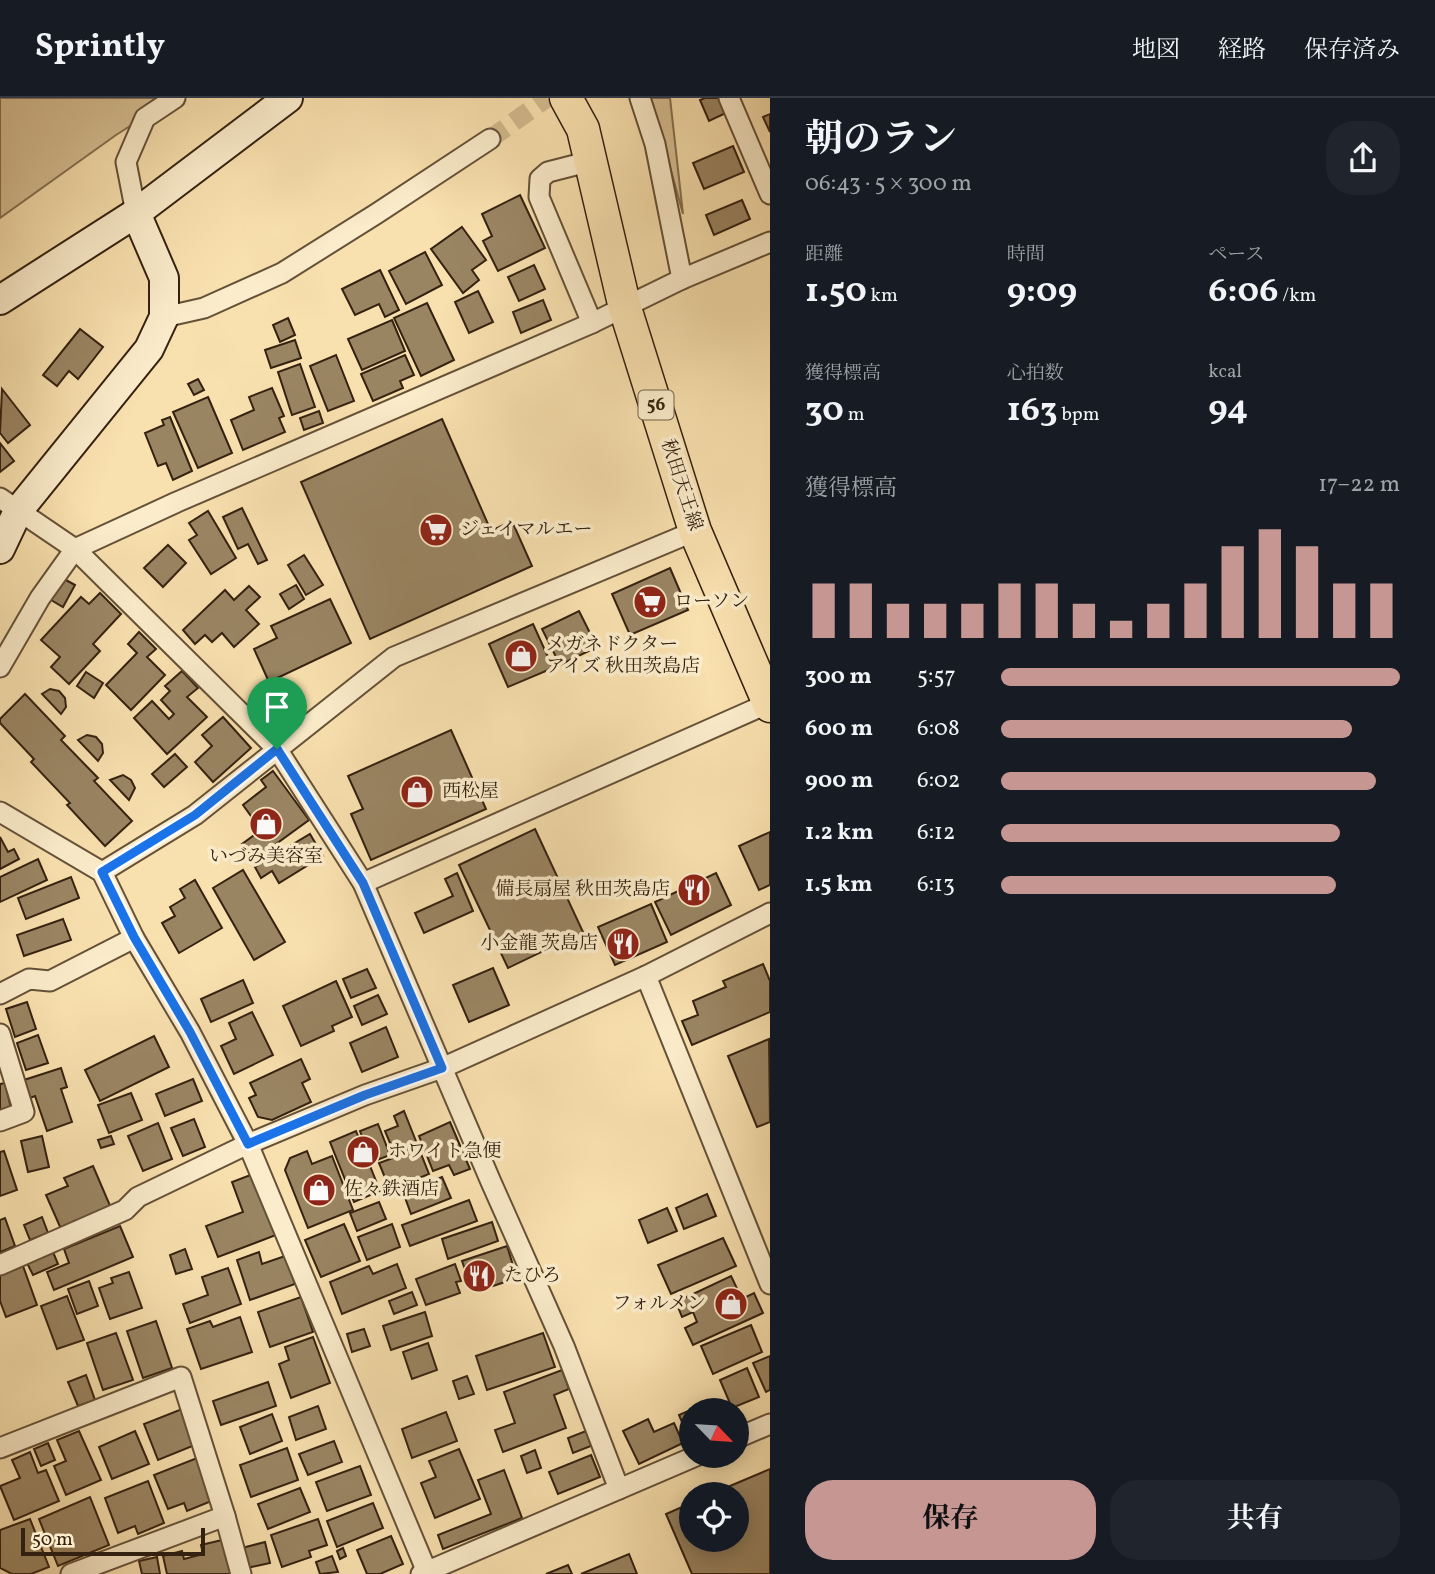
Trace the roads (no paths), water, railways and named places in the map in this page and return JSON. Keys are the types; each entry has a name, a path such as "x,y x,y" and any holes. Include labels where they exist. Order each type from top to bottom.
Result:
{"main road":[{"name":"秋田天王線","path":"566,98 583,129 625,308 695,531 769,704"}],"street":[{"path":"0,549 9,505 149,349 164,317 164,278 136,214 126,162 145,118 175,98"},
{"path":"0,300 136,214 288,98"},
{"path":"640,98 655,145 682,279"},
{"path":"729,98 770,194"},
{"path":"164,317 204,308 282,273 376,215 490,139"},
{"path":"591,161 548,172 540,179 539,197 592,323"},
{"path":"0,667 40,598 75,549 177,502 592,323 682,279 770,242"},
{"path":"9,505 75,549 277,749 363,883 564,1346 619,1489"},
{"path":"102,872 195,815 394,657 695,531"},
{"path":"363,883 769,704"},
{"path":"0,813 102,872 134,937 190,1032 248,1144 424,1573 679,1463"},
{"path":"0,1265 125,1210 138,1196 248,1144 365,1095 442,1068 646,976 770,914"},
{"path":"0,994 29,979 50,981 134,937"},
{"path":"646,976 770,1284"},
{"path":"0,1034 24,1112 0,1121"},
{"path":"0,1448 181,1377 241,1574"},
{"path":"749,1433 770,1424"},
{"path":"71,1574 225,1516"}],"tunnel":[{"path":"490,139 547,98"}],"place":[{"name":"ジェイマルエー","path":"436,530"},
{"name":"ローソン","path":"650,602"},
{"name":"メガネドクター アイズ 秋田茨島店","path":"521,656"},
{"name":"西松屋","path":"417,792"},
{"name":"いづみ美容室","path":"266,824"},
{"name":"備長扇屋 秋田茨島店","path":"694,890"},
{"name":"小金龍 茨島店","path":"623,944"},
{"name":"ホワイト急便","path":"363,1152"},
{"name":"佐々鉄酒店","path":"319,1190"},
{"name":"たひろ","path":"479,1276"},
{"name":"フォルメン","path":"731,1304"}]}
